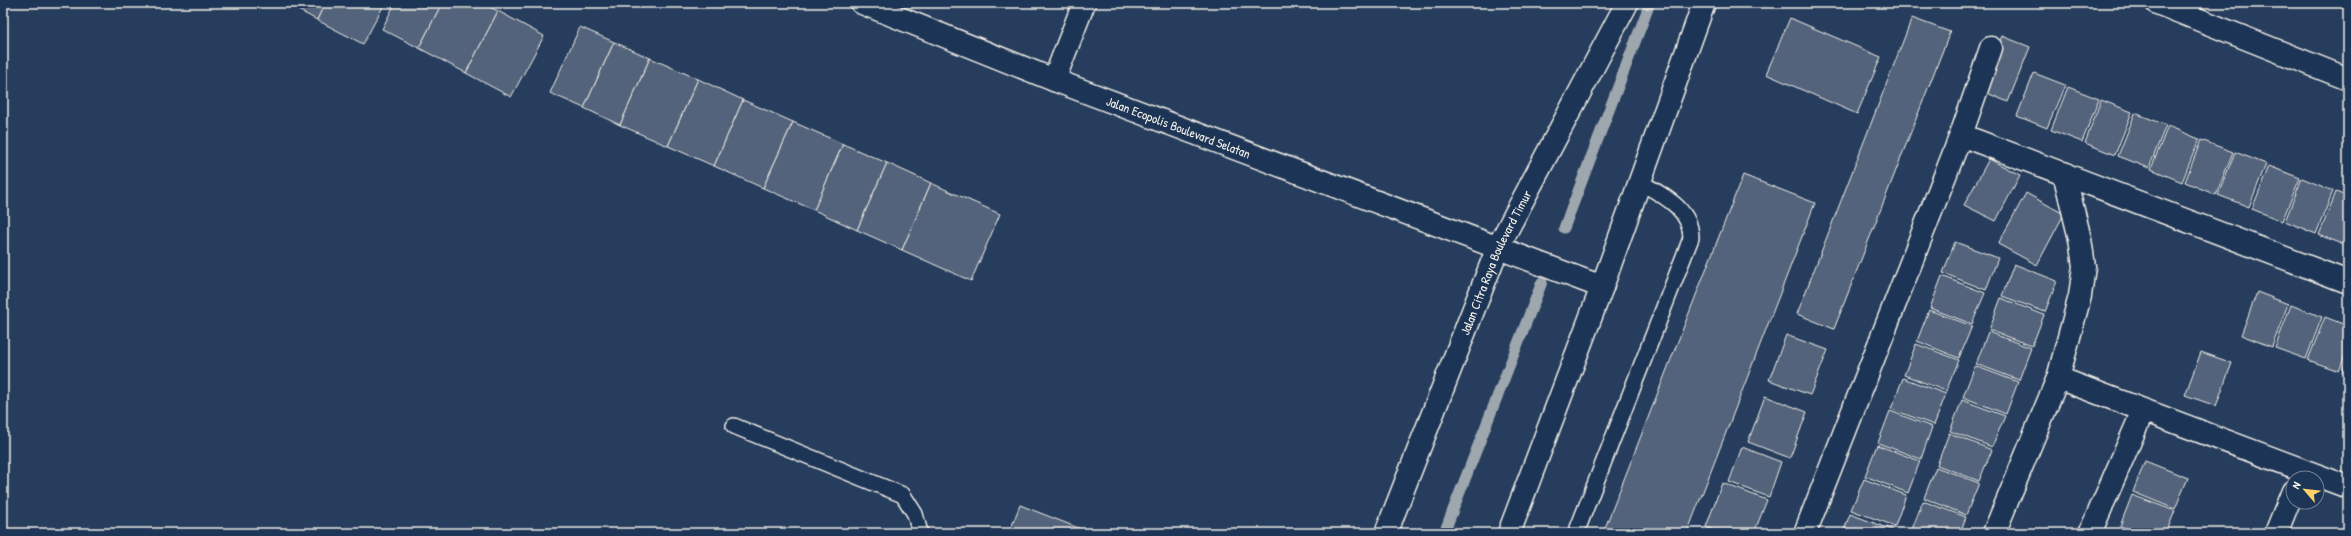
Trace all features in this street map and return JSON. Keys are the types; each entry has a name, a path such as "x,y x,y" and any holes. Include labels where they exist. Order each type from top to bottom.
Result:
{"street":[{"name":"Jalan Ecopolis Boulevard Selatan","path":"862,3 1054,80 1508,251 1564,274 1602,287"},
{"path":"1054,80 1084,3"},
{"name":"Jalan Citra Raya Boulevard Timur","path":"1386,533 1508,251 1627,3"},
{"path":"1509,533 1602,287 1704,3"},
{"path":"2157,3 2348,79"},
{"path":"1805,533 1961,135 1992,48"},
{"path":"1961,135 2348,282"},
{"path":"1994,533 2058,378 2080,296 2084,266 2080,239 2064,173"},
{"path":"2058,378 2290,470"},
{"path":"2090,533 2143,411"},
{"path":"2325,481 2348,487"},
{"path":"2276,533 2286,510"}],"lane":[{"path":"1576,533 1691,238 1691,228 1688,221 1674,203 1640,182"},
{"path":"734,426 903,495 915,514 920,533"}],"building":[{"path":"285,3 325,3 317,20"},
{"path":"325,3 385,3 363,44 317,20"},
{"path":"395,3 442,3 419,48 382,29"},
{"path":"442,3 482,3 498,11 466,73 419,48"},
{"path":"2330,3 2348,3 2348,10"},
{"path":"498,11 544,36 511,97 466,73"},
{"path":"1790,18 1881,57 1857,114 1766,74"},
{"path":"1912,18 1950,32 1834,329 1797,314"},
{"path":"580,27 614,42 584,108 550,93"},
{"path":"2002,36 2030,47 2008,102 1980,90"},
{"path":"614,42 650,58 620,125 584,108"},
{"path":"650,58 698,79 668,146 620,125"},
{"path":"2034,73 2065,85 2047,128 2017,116"},
{"path":"698,79 743,100 714,166 668,146"},
{"path":"2068,87 2099,99 2082,142 2051,130"},
{"path":"743,100 793,122 763,188 714,166"},
{"path":"2101,100 2132,112 2115,155 2085,143"},
{"path":"2135,113 2166,125 2149,168 2118,156"},
{"path":"793,122 843,144 814,210 763,188"},
{"path":"2168,126 2199,139 2182,182 2151,169"},
{"path":"2201,140 2233,152 2216,195 2185,182"},
{"path":"843,144 887,163 857,230 814,210"},
{"path":"2235,152 2266,164 2249,207 2218,195"},
{"path":"1989,159 2020,175 1996,221 1964,205"},
{"path":"887,163 931,183 902,250 857,230"},
{"path":"2269,166 2300,178 2282,221 2252,209"},
{"path":"1743,175 1815,203 1687,533 1603,533"},
{"path":"2302,178 2333,191 2316,234 2285,221"},
{"path":"931,183 1000,214 971,281 902,250"},
{"path":"2336,192 2348,197 2348,246 2319,235"},
{"path":"2026,193 2064,214 2037,265 1998,244"},
{"path":"1955,242 1998,258 1986,290 1943,273"},
{"path":"2014,264 2057,281 2045,312 2002,296"},
{"path":"1942,276 1985,293 1972,324 1930,308"},
{"path":"2257,292 2288,304 2272,347 2241,335"},
{"path":"2001,298 2044,315 2032,346 1989,330"},
{"path":"2291,305 2322,317 2306,359 2275,348"},
{"path":"1929,310 1972,326 1959,358 1917,341"},
{"path":"2325,317 2348,326 2348,348 2339,371 2308,360"},
{"path":"1988,332 2031,348 2019,380 1976,364"},
{"path":"1786,335 1828,350 1810,395 1769,380"},
{"path":"1916,344 1959,360 1946,391 1904,375"},
{"path":"2201,352 2232,363 2216,406 2185,395"},
{"path":"2348,357 2348,375 2342,373"},
{"path":"1975,366 2018,382 2006,414 1963,397"},
{"path":"1903,378 1946,394 1934,425 1891,409"},
{"path":"1765,396 1807,412 1790,458 1748,442"},
{"path":"1962,400 2005,416 1992,447 1950,431"},
{"path":"1890,411 1932,427 1921,459 1878,443"},
{"path":"1949,433 1992,450 1979,481 1937,465"},
{"path":"1877,445 1920,461 1908,493 1865,476"},
{"path":"1742,447 1781,462 1769,497 1729,482"},
{"path":"2145,461 2188,478 2175,509 2133,492"},
{"path":"1936,467 1979,483 1966,515 1924,498"},
{"path":"1864,479 1906,495 1895,526 1851,510"},
{"path":"1722,483 1767,500 1754,533 1721,533 1706,527"},
{"path":"2132,495 2175,511 2166,533 2138,533 2120,526"},
{"path":"1923,501 1966,517 1960,533 1911,532"},
{"path":"1020,505 1091,533 1009,533"},
{"path":"1850,514 1893,530 1892,533 1843,533"},
{"path":"2119,529 2130,533 2117,533"}],"waterway":[{"path":"1564,228 1650,3"},
{"path":"1444,533 1542,282"}]}
